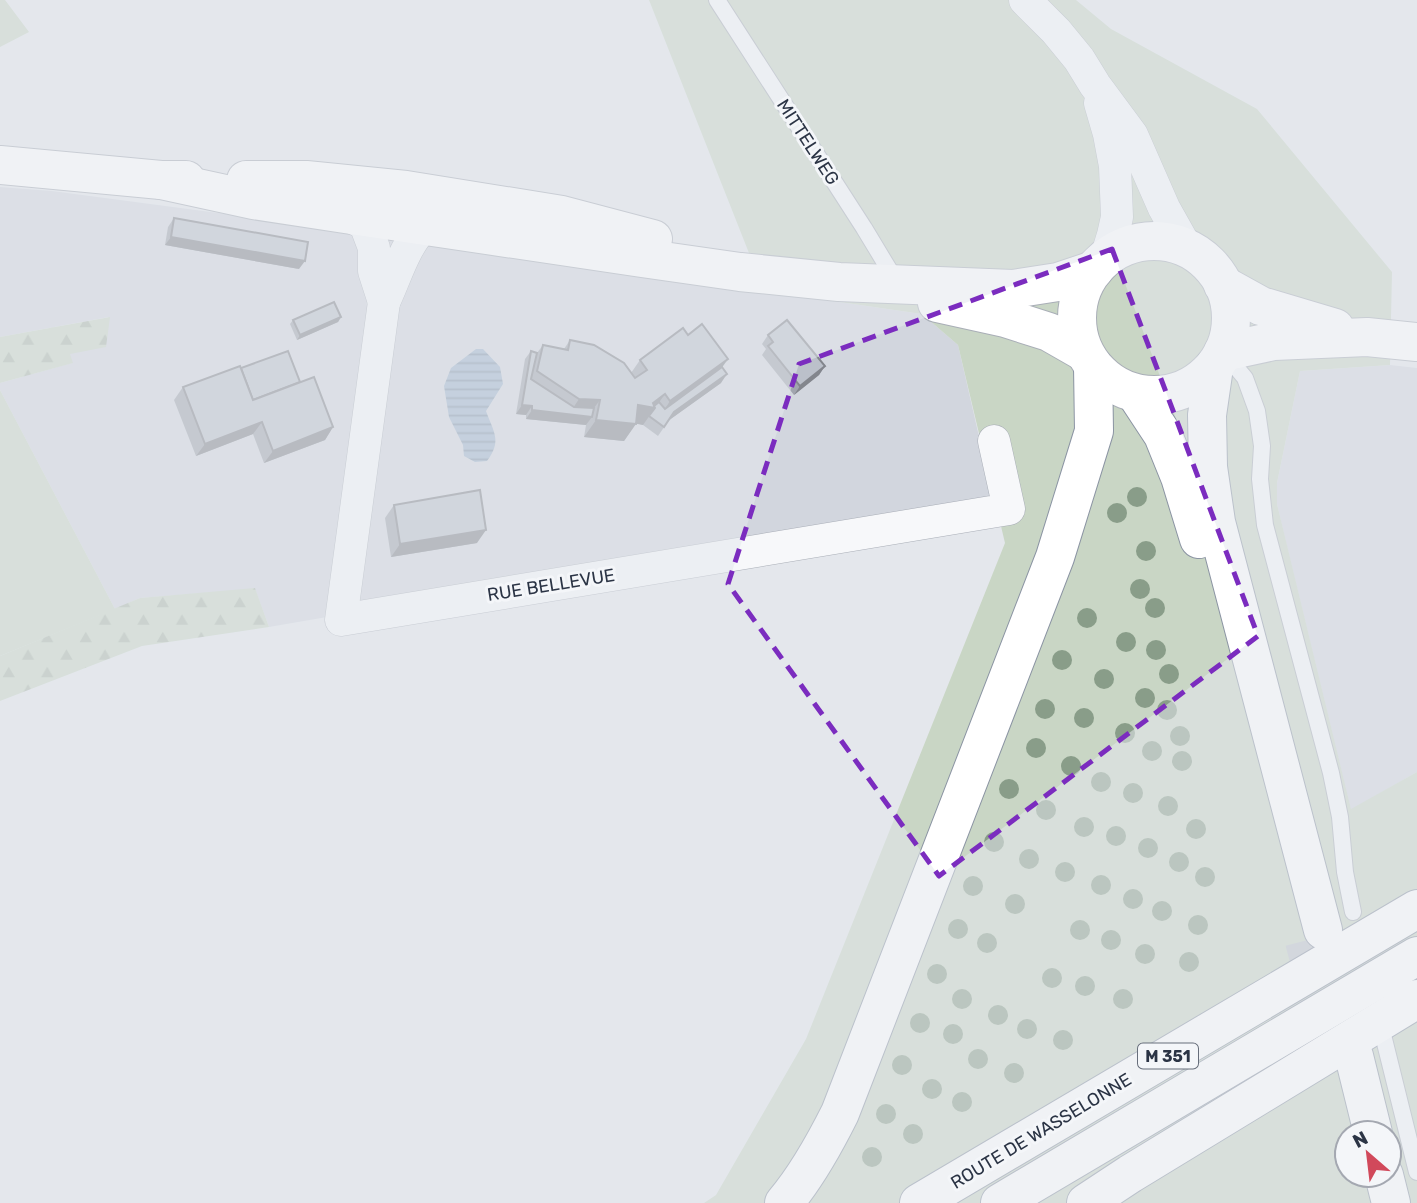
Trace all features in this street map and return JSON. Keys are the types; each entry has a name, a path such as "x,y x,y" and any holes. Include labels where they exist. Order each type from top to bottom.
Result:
{"main road":[{"path":"0,165 161,180 306,180 410,190 562,215 642,235 740,272"},
{"path":"161,180 365,227 424,226 740,272 839,282 1013,289 1058,282 1100,264 1121,249 1137,243 1171,243 1202,258 1215,270 1228,298 1231,313 1229,340 1219,359 1202,379 1187,388 1171,394 1136,394 1105,379 1088,359 1049,332 1005,318 839,282"},
{"path":"785,1203 820,1152 840,1113 1055,557 1094,430 1088,359 1077,330 1077,307 1086,281 1100,264"},
{"path":"1223,285 1261,306 1367,337"},
{"path":"1219,359 1274,341 1367,337 1417,342"},
{"path":"1219,359 1207,415 1208,467 1216,522 1327,928"},
{"path":"1136,394 1163,435 1180,477 1327,928"},
{"name":"ROUTE DE WASSELONNE","path":"919,1203 1417,909"},
{"name":"M 351","path":"1000,1203 1417,956"},
{"path":"1086,1203 1417,999"},
{"path":"1355,1119 1358,1053"},
{"path":"1358,1053 1370,1119"}],"street":[{"path":"1025,0 1079,59 1132,135 1164,208 1187,249"},
{"path":"1095,85 1115,166 1116,217 1113,235 1100,264"},
{"path":"365,227 387,198 410,190"},
{"name":"RUE BELLEVUE","path":"424,226 416,233 384,302 341,620 1009,509 994,441"},
{"name":"RUE BELLEVUE","path":"365,227 384,302"}],"lane":[{"name":"MITTELWEG","path":"717,0 898,284"},
{"path":"1219,359 1245,378 1257,411 1262,446 1260,479 1265,524 1331,773 1340,817 1345,872 1327,928"},
{"path":"1358,1053 1417,1172"}],"highlighted area":[{"path":"1112,249 1258,636 939,876 728,584 799,364"}],"shaded area":[{"path":"0,187 52,191 325,227 922,314 958,345 994,502 269,627 255,589 140,598 115,609 0,390 0,383 72,363 69,354 109,317 0,337"},
{"path":"1390,365 1417,368 1417,772 1351,810 1277,504 1277,483 1300,371"}],"green space":[{"path":"0,0 5,0 29,32 0,47"},
{"path":"649,0 1076,0 1111,29 1257,109 1392,272 1390,365 1300,371 1277,483 1277,504 1351,809 1417,772 1417,1203 704,1203 716,1195 806,1039 1005,543 958,345 922,314 764,291"},
{"path":"110,317 106,347 70,354 73,363 0,383 0,337"},
{"path":"0,390 115,609 0,656"},
{"path":"255,588 269,627 142,646 0,701 0,656 140,598"}],"water":[{"path":"476,349 483,349 500,367 503,384 486,411 495,437 492,454 487,461 475,462 464,456 463,445 449,417 444,386 451,368"}],"building":[{"path":"174,218 308,242 305,261 171,237"},
{"path":"334,302 341,317 300,335 293,320"},
{"path":"787,320 825,366 800,386 768,346 773,342 768,335"},
{"path":"702,324 728,359 670,401 665,394 653,403 655,408 638,405 636,424 596,420 600,400 579,399 537,371 543,345 568,350 570,340 594,345 624,363 635,378 647,370 640,360 683,328 688,335"},
{"path":"288,351 300,382 253,400 241,368"},
{"path":"531,351 537,353 531,379 574,407 594,408 592,417 532,410 532,406 522,405"},
{"path":"240,366 253,400 314,377 333,427 273,451 262,422 205,444 183,387"},
{"path":"722,367 727,374 674,412 664,427 649,416 659,402 665,409"},
{"path":"480,490 486,530 400,544 394,505"}],"tunnel":[{"path":"1304,941 1331,1044"}]}
